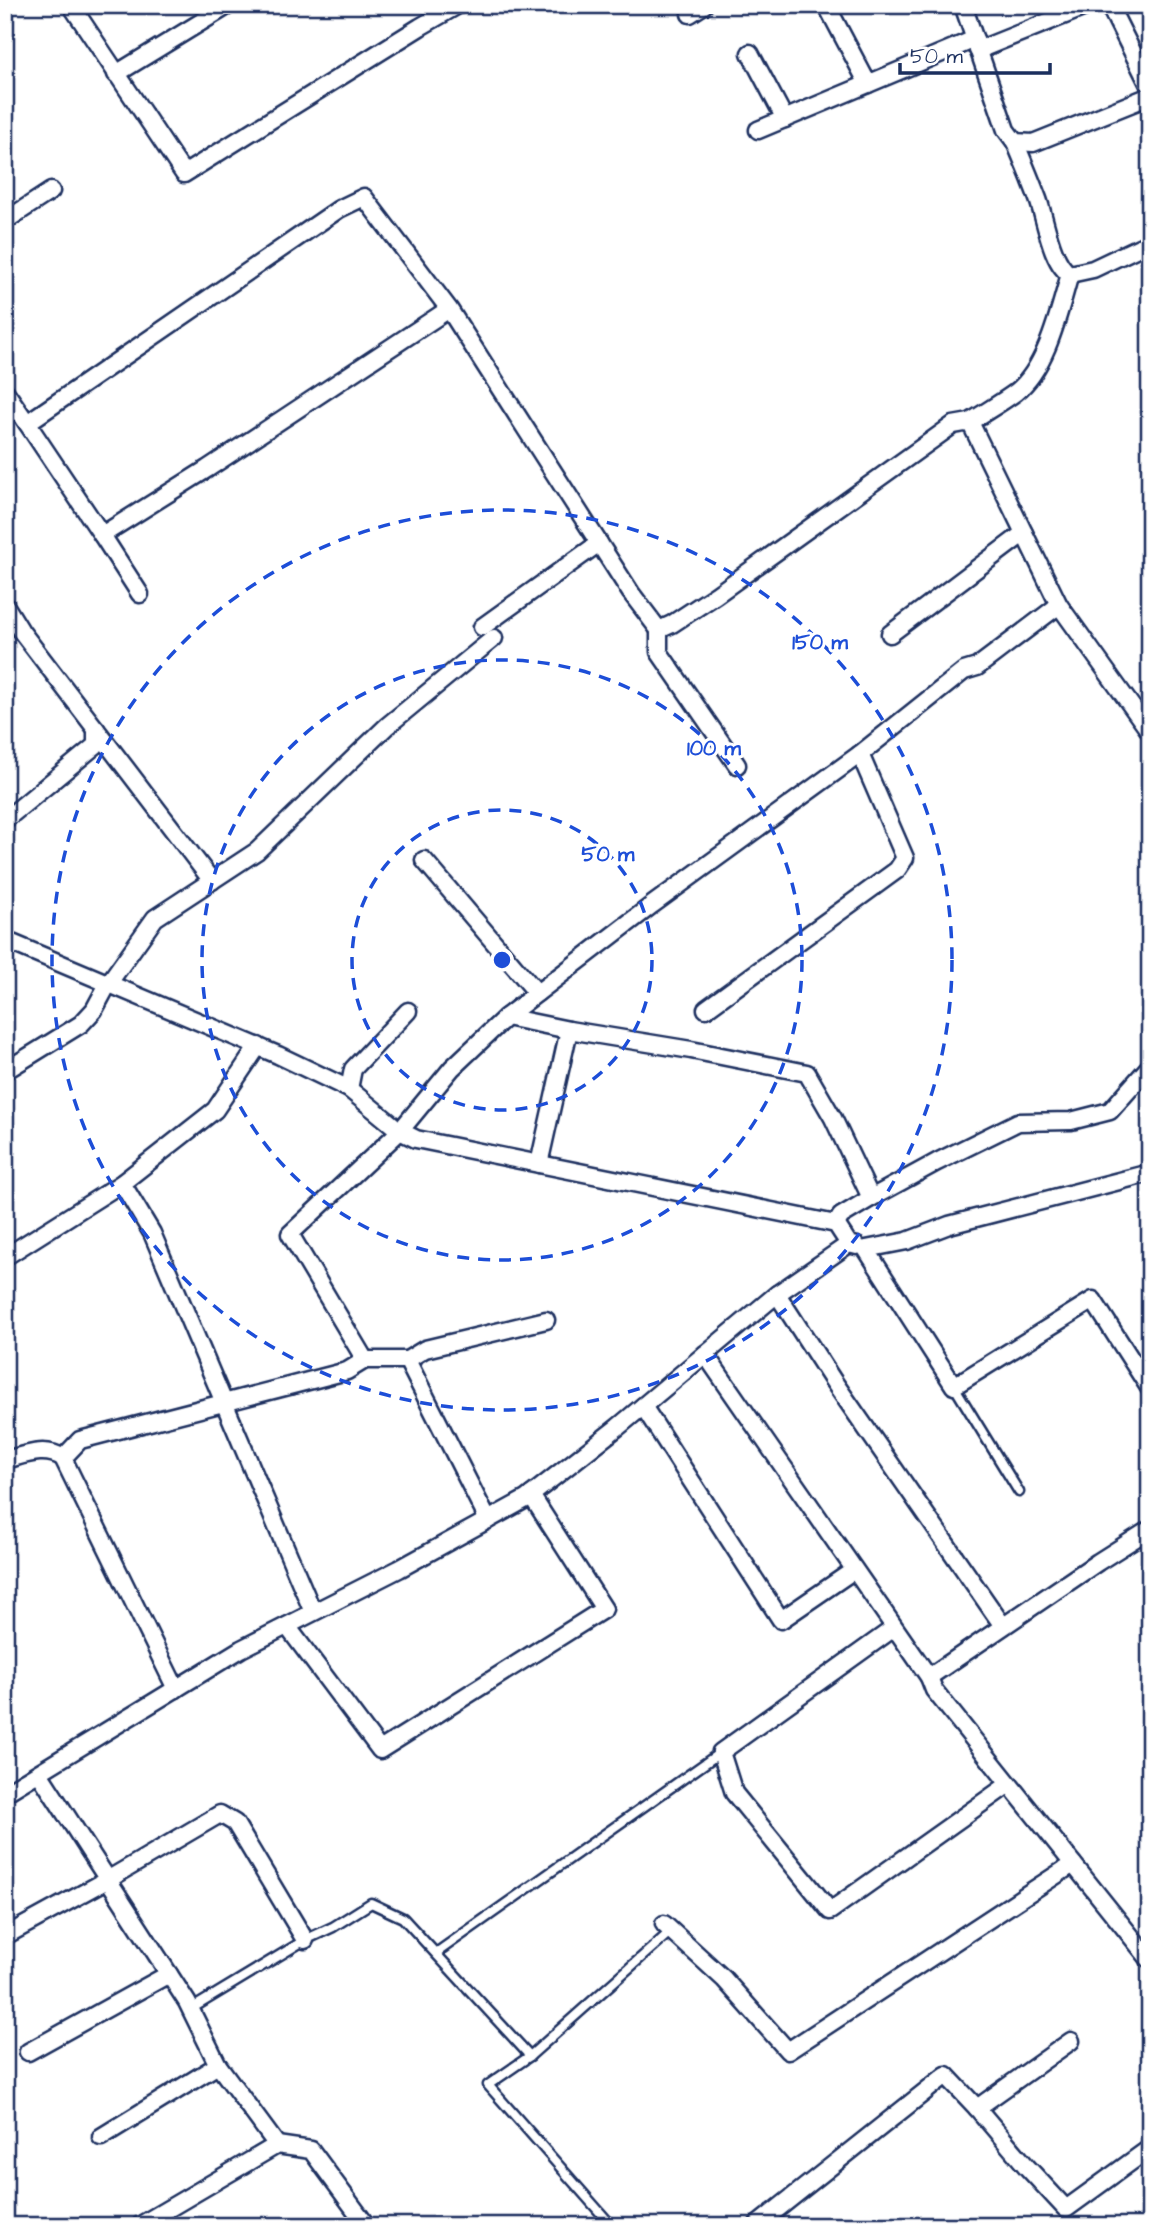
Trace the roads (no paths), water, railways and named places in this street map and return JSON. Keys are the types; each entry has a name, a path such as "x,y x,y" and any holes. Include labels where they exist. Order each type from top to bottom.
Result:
{"street":[{"path":"71,5 184,174 452,7"},
{"path":"116,74 229,5"},
{"path":"963,5 1006,130 1015,142 1039,200 1054,252 1064,271 1070,274 1093,269 1150,242"},
{"path":"758,130 868,84 1090,5"},
{"path":"1109,5 1150,87"},
{"path":"829,10 868,84"},
{"path":"750,53 785,119"},
{"path":"1015,142 1033,144 1150,96"},
{"path":"5,221 51,191"},
{"path":"27,424 339,209 364,197 449,309 631,593 659,630 659,652 737,765"},
{"path":"659,630 716,595 953,425 970,422 1018,391 1039,365 1070,274"},
{"path":"102,535 449,309"},
{"path":"5,391 140,594"},
{"path":"970,422 1059,604 1150,732"},
{"path":"890,634 1024,533"},
{"path":"5,1071 81,1024 94,1010 108,984 155,918 257,851 488,633 599,544"},
{"path":"365,1360 290,1234 400,1131 452,1068 506,1017 652,905 860,754 964,671 977,667 1059,604"},
{"path":"5,606 21,631 212,881"},
{"path":"5,820 96,745 96,729"},
{"path":"706,1009 897,870 905,858 860,754"},
{"path":"424,860 537,993"},
{"path":"5,940 258,1046 349,1088 400,1131 416,1139 836,1224 849,1244 866,1249 898,1243 948,1225 1150,1172"},
{"path":"349,1088 353,1069 408,1012"},
{"path":"506,1017 807,1073 833,1118 871,1198"},
{"path":"539,1164 569,1030"},
{"path":"5,1257 122,1183 215,1110 258,1046"},
{"path":"836,1224 841,1216 871,1198 1018,1122 1071,1121 1110,1111 1150,1066"},
{"path":"122,1183 152,1233 313,1612"},
{"path":"5,1793 241,1649 531,1495 777,1294 849,1244"},
{"path":"866,1249 954,1386 1093,1300 1150,1389"},
{"path":"777,1294 834,1382 1003,1626"},
{"path":"63,1458 80,1440 346,1371 365,1360 407,1360 425,1349 546,1320"},
{"path":"705,1354 929,1677 933,1690 1150,1960"},
{"path":"407,1360 488,1520"},
{"path":"643,1406 781,1620 854,1570"},
{"path":"5,1460 41,1451 54,1452 63,1458 176,1689"},
{"path":"287,1626 380,1750 604,1609 531,1495"},
{"path":"929,1677 1150,1529"},
{"path":"894,1628 721,1752 734,1793 831,1911 1009,1784"},
{"path":"39,1773 191,2009 218,2065 277,2145"},
{"path":"5,1936 220,1814 234,1823 305,1940"},
{"path":"668,1927 724,1979 788,2051 1073,1864"},
{"path":"29,2052 169,1974"},
{"path":"977,2108 1070,2041"},
{"path":"101,2137 218,2065"},
{"path":"756,2226 946,2075 1066,2209 1150,2148"},
{"path":"139,2226 277,2145 311,2150 366,2226"}],"lane":[{"path":"954,1386 1019,1492"},
{"path":"436,1953 721,1752"},
{"path":"191,2009 371,1903 404,1918 530,2056"},
{"path":"612,2226 488,2085 530,2056 668,1927"}]}
